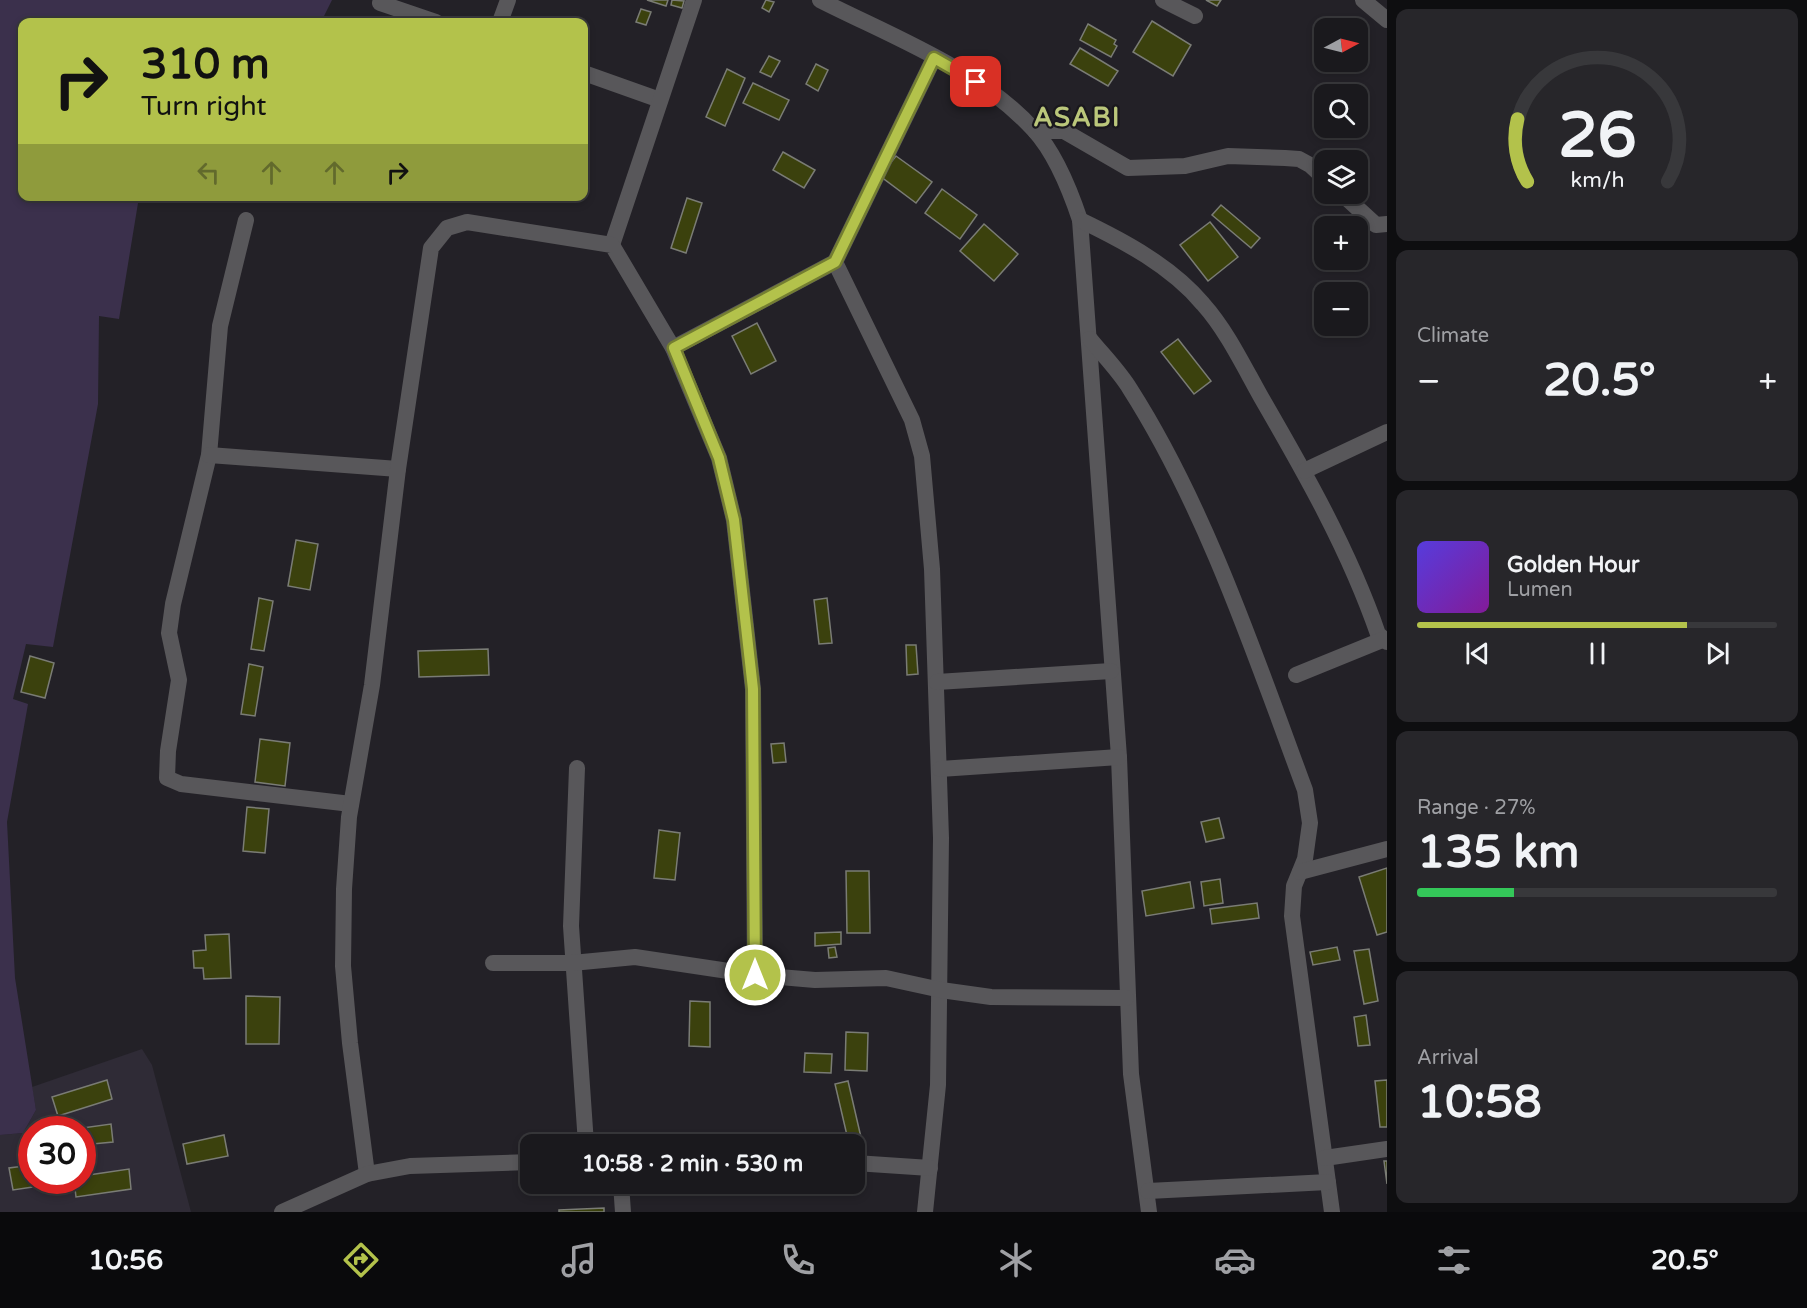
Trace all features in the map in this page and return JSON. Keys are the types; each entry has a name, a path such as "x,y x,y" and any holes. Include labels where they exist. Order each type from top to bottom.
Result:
{"street":[{"path":"501,18 508,0"},
{"path":"694,0 612,245 674,348 719,458 734,520 753,689 755,975"},
{"path":"820,0 976,82 1035,131 1071,194 1080,220 1119,757 1126,998 1131,1074 1149,1212"},
{"path":"1163,0 1196,16"},
{"path":"1363,0 1387,20"},
{"path":"380,3 423,18"},
{"path":"674,348 835,262 934,58"},
{"path":"588,74 660,100"},
{"path":"1035,131 1064,131 1128,168 1185,166 1228,156 1299,159 1314,169"},
{"path":"1352,204 1376,225 1387,224"},
{"path":"246,220 220,326 209,455 180,569 170,624 170,648 179,680 168,751 167,778 181,784 351,804"},
{"path":"1080,220 1150,257 1202,302 1226,333 1304,471 1342,545 1385,641 1296,675"},
{"path":"367,1174 350,1044 343,966 344,889 351,804 372,685 398,469 431,248 437,237 447,228 467,222 612,245"},
{"path":"835,262 918,436 932,569 940,769 941,990 938,1085 925,1212"},
{"path":"1090,339 1129,387 1163,447 1194,511 1249,643 1305,790 1310,823 1305,859 1294,886 1292,916 1332,1212"},
{"path":"1304,471 1387,432"},
{"path":"209,455 398,469"},
{"path":"938,682 1111,671"},
{"path":"940,769 1119,757"},
{"path":"577,768 572,875 572,963 585,1134"},
{"path":"1300,872 1387,849"},
{"path":"493,963 572,963 635,957 755,975 815,980 886,978 941,990 991,997 1126,998"},
{"path":"1325,1158 1387,1149"},
{"path":"282,1212 367,1174 410,1166 520,1162"},
{"path":"865,1164 930,1168"},
{"path":"1148,1191 1328,1182"},
{"path":"622,1194 623,1212"}],"shaded area":[{"path":"0,0 332,0 323,18 18,18 18,201 138,201 119,319 99,316 98,404 53,647 26,644 13,699 28,704 7,822 15,978 36,1110 33,1116 18,1116 18,1133 0,1135"},
{"path":"142,1049 152,1065 191,1212 0,1212 0,1135 18,1133 18,1194 96,1194 96,1116 33,1116 36,1110 32,1087"}],"building":[{"path":"647,0 668,0 666,6"},
{"path":"672,0 684,1 682,8 671,5"},
{"path":"766,0 774,2 769,12 762,8"},
{"path":"1206,0 1221,0 1217,6"},
{"path":"641,9 651,12 646,25 636,22"},
{"path":"1152,21 1191,45 1173,76 1133,52"},
{"path":"1088,24 1116,40 1114,44 1117,46 1111,57 1080,40"},
{"path":"1080,48 1118,71 1108,86 1070,64"},
{"path":"769,56 780,61 771,77 760,72"},
{"path":"816,64 828,70 818,91 806,84"},
{"path":"727,69 745,78 725,126 706,117"},
{"path":"753,83 789,100 779,120 743,103"},
{"path":"783,152 815,170 804,188 773,170"},
{"path":"896,156 932,182 916,203 880,176"},
{"path":"942,189 977,215 960,239 925,213"},
{"path":"687,198 702,203 686,253 671,248"},
{"path":"1221,205 1260,238 1251,248 1212,215"},
{"path":"1210,222 1238,257 1208,281 1180,245"},
{"path":"984,224 1018,254 994,281 960,251"},
{"path":"757,323 776,361 751,374 732,336"},
{"path":"1178,339 1211,381 1194,394 1161,352"},
{"path":"296,540 318,544 310,590 288,586"},
{"path":"259,598 273,601 264,651 251,649"},
{"path":"827,598 832,643 819,644 814,600"},
{"path":"906,645 916,645 918,674 907,675"},
{"path":"488,649 489,675 419,677 418,651"},
{"path":"30,656 54,663 45,698 21,692"},
{"path":"249,664 263,667 255,716 241,714"},
{"path":"260,739 290,743 285,786 255,782"},
{"path":"784,743 786,762 773,763 771,744"},
{"path":"247,807 269,809 265,853 243,851"},
{"path":"1219,818 1224,838 1206,842 1201,822"},
{"path":"659,830 680,833 675,880 654,878"},
{"path":"1387,868 1387,932 1377,935 1359,877"},
{"path":"846,871 869,871 870,933 847,933"},
{"path":"1220,879 1223,903 1204,906 1201,882"},
{"path":"1190,882 1194,908 1146,916 1142,891"},
{"path":"1257,903 1259,918 1212,924 1210,909"},
{"path":"841,932 841,944 815,946 815,933"},
{"path":"229,934 231,978 204,979 203,968 194,968 193,951 206,950 205,935"},
{"path":"835,947 837,957 829,958 828,948"},
{"path":"1337,947 1340,960 1313,965 1310,952"},
{"path":"1369,949 1378,1001 1364,1004 1354,951"},
{"path":"246,996 280,997 279,1044 246,1044"},
{"path":"690,1001 710,1002 710,1047 689,1046"},
{"path":"1366,1015 1370,1045 1358,1046 1354,1017"},
{"path":"846,1032 868,1033 867,1071 845,1070"},
{"path":"805,1053 832,1054 831,1073 804,1072"},
{"path":"107,1080 112,1099 58,1116 52,1097"},
{"path":"1387,1080 1387,1127 1380,1127 1375,1081"},
{"path":"848,1081 860,1134 847,1134 835,1084"},
{"path":"111,1124 113,1142 96,1144 96,1126"},
{"path":"224,1135 228,1156 187,1164 183,1144"},
{"path":"1384,1161 1387,1161 1387,1184"},
{"path":"18,1167 18,1189 13,1190 9,1168"},
{"path":"129,1169 131,1189 76,1197 76,1194 96,1194 96,1174"},
{"path":"604,1208 604,1212 559,1212 559,1210"}],"district":[{"name":"ASABI","path":"1077,117"}],"route":[{"path":"755,975 753,689 734,520 719,458 674,348 835,262 934,58 976,82"}]}
